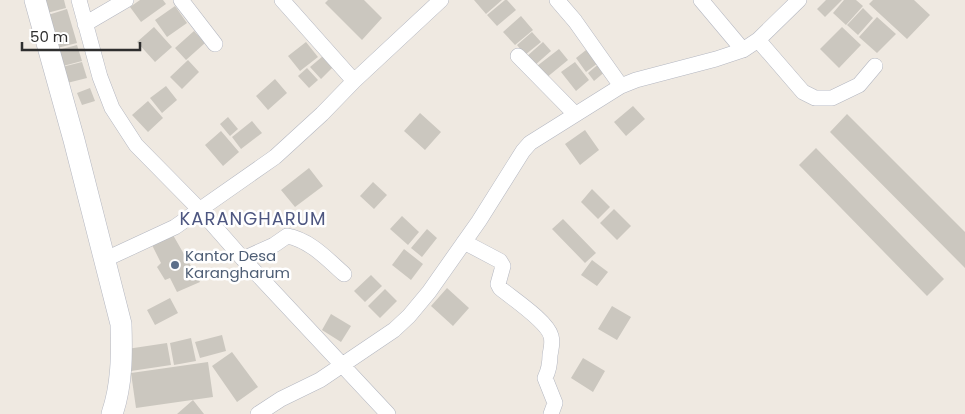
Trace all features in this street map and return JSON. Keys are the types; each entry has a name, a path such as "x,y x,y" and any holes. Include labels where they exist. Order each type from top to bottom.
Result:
{"street":[{"path":"35,0 106,260 121,324 120,385 112,414"},
{"path":"79,0 100,77 112,108 136,145 200,210 243,259 388,414"},
{"path":"85,24 126,0"},
{"path":"182,0 215,44"},
{"path":"282,0 354,81"},
{"path":"106,260 175,227 274,157 322,114 354,81 441,0"},
{"path":"557,0 580,28 621,86"},
{"path":"701,0 743,50"},
{"path":"258,414 320,380 394,330 409,316 430,292 495,198 523,151 530,144 621,86 636,80 743,50 758,40 799,0"},
{"path":"758,40 803,92 815,98 832,98 860,85 875,66"},
{"path":"518,56 575,114"},
{"path":"243,259 274,245 287,236 312,246 344,274"},
{"path":"464,242 500,261 504,266 498,284 500,288 538,319 551,334 550,369 544,378 555,403 551,414"}],"building":[{"path":"43,0 64,0 66,8 47,13"},
{"path":"140,0 163,0 166,4 141,22 130,7"},
{"path":"328,0 364,0 382,18 362,40 325,3"},
{"path":"474,0 502,0 486,14"},
{"path":"505,0 516,10 497,26 487,15"},
{"path":"826,0 842,0 825,17 817,9"},
{"path":"844,0 856,0 863,6 846,25 833,13"},
{"path":"873,0 914,0 930,15 907,39 869,4"},
{"path":"175,6 187,23 167,37 155,20"},
{"path":"863,8 873,18 858,35 847,25"},
{"path":"67,9 77,43 57,48 48,15"},
{"path":"521,16 533,30 515,45 503,32"},
{"path":"877,17 896,34 877,53 859,37"},
{"path":"154,27 172,47 155,62 137,42"},
{"path":"842,27 861,45 839,68 820,49"},
{"path":"194,31 205,43 186,60 175,48"},
{"path":"532,32 541,42 525,55 517,45"},
{"path":"306,42 318,57 300,71 288,56"},
{"path":"543,42 551,51 534,66 526,57"},
{"path":"77,45 82,61 63,66 58,50"},
{"path":"591,46 602,60 586,72 576,58"},
{"path":"559,49 568,60 546,78 537,66"},
{"path":"323,56 333,67 321,79 310,67"},
{"path":"188,60 199,72 182,89 170,77"},
{"path":"82,62 87,78 67,83 62,67"},
{"path":"575,62 589,80 576,91 561,72"},
{"path":"601,62 607,70 594,81 588,73"},
{"path":"307,68 318,80 309,88 298,76"},
{"path":"275,79 287,93 268,110 256,96"},
{"path":"166,86 177,100 162,113 150,98"},
{"path":"90,88 95,101 82,105 77,93"},
{"path":"148,101 163,118 148,132 132,115"},
{"path":"633,106 645,119 626,136 614,122"},
{"path":"420,113 441,132 425,150 404,131"},
{"path":"847,114 965,232 965,268 830,132"},
{"path":"228,117 238,129 230,136 220,124"},
{"path":"252,121 262,133 241,149 232,137"},
{"path":"585,130 599,150 580,165 565,144"},
{"path":"221,131 239,152 223,166 205,145"},
{"path":"816,148 944,279 927,296 799,165"},
{"path":"309,168 323,186 295,207 281,190"},
{"path":"373,182 387,195 374,209 360,196"},
{"path":"592,189 610,207 598,219 581,202"},
{"path":"614,209 631,226 617,240 600,223"},
{"path":"402,216 419,232 408,245 390,229"},
{"path":"563,219 596,253 585,263 552,229"},
{"path":"427,229 437,238 422,257 411,248"},
{"name":"Kantor Desa Karangharum","path":"173,235 200,282 177,292 170,278 165,280 157,267 161,263 152,245"},
{"path":"404,249 423,264 411,280 392,265"},
{"path":"592,260 608,272 597,286 581,275"},
{"path":"371,275 382,286 365,302 354,291"},
{"path":"447,288 469,308 453,326 431,306"},
{"path":"385,289 397,301 380,318 368,306"},
{"path":"170,298 178,313 155,325 147,310"},
{"path":"612,306 631,317 617,340 598,329"},
{"path":"331,314 351,326 341,342 322,330"},
{"path":"222,335 226,351 200,358 195,342"},
{"path":"191,338 196,361 174,365 170,343"},
{"path":"167,343 171,365 131,371 127,349"},
{"path":"232,352 258,387 237,402 212,366"},
{"path":"583,358 605,371 593,392 571,378"},
{"path":"208,362 213,397 136,408 131,373"},
{"path":"193,400 204,414 177,414"}],"place":[{"name":"Kantor Desa Karangharum","path":"175,265"}],"district":[{"name":"KARANGHARUM","path":"253,219"}]}
